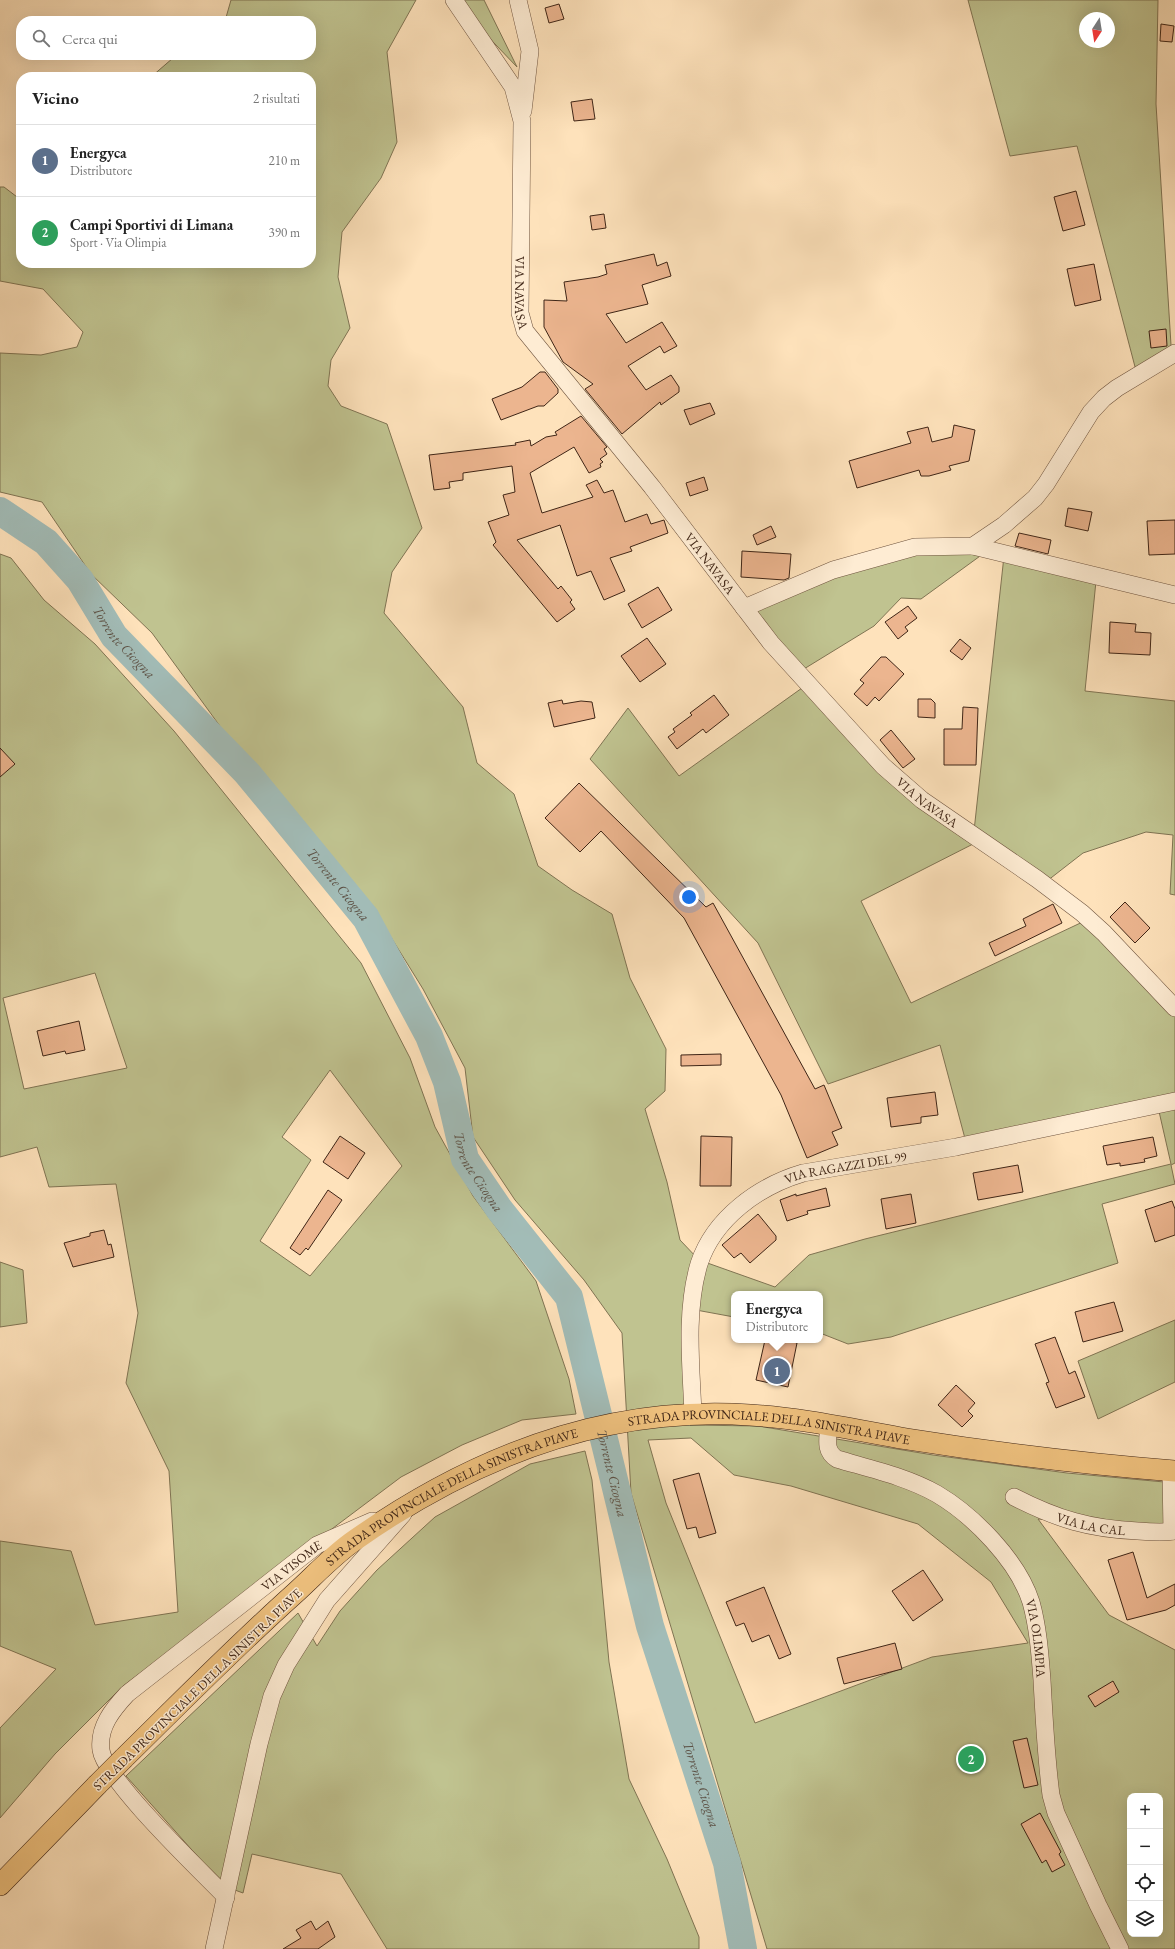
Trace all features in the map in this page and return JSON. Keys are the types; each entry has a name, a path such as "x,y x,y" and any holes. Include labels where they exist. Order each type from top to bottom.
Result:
{"main road":[{"name":"STRADA PROVINCIALE DELLA SINISTRA PIAVE","path":"0,1885 124,1758 262,1623 352,1541 469,1473 546,1440 587,1428 640,1418 693,1413 752,1415 1064,1460 1173,1471"}],"street":[{"name":"VIA NAVASA","path":"454,0 513,87 522,121 520,313 525,332 652,487 744,608 797,672 883,766 902,785 922,800 1037,879 1082,913 1104,933 1175,1008"},
{"path":"518,0 530,51 522,121"},
{"path":"973,546 1004,525 1035,498 1046,484 1091,412 1104,398 1117,388 1175,353"},
{"path":"744,608 832,570 915,547 973,546 1175,595"},
{"name":"VIA RAGAZZI DEL 99","path":"693,1413 691,1320 699,1264 705,1250 729,1217 755,1194 787,1178 803,1173 956,1147 1175,1101"},
{"name":"VIA OLIMPIA","path":"828,1425 827,1447 832,1456 837,1459 904,1479 936,1494 954,1506 986,1534 1006,1557 1020,1579 1031,1602 1040,1650 1048,1776 1056,1813 1120,1949"},
{"name":"VIA LA CAL","path":"1014,1497 1056,1517 1084,1525 1128,1530 1174,1531 1173,1471"},
{"path":"214,1949 259,1744 272,1696 286,1665 326,1600 375,1544 415,1503"},
{"name":"VIA VISOME","path":"226,1897 151,1820 119,1783 101,1750 104,1725 114,1708 127,1694 317,1545 415,1503"}],"green space":[{"path":"231,0 416,0 387,52 397,142 381,178 342,232 338,277 350,328 331,360 328,386 341,406 387,424 422,528 392,572 384,613 463,707 477,763 514,794 538,866 572,890 612,914 630,978 666,1049 665,1091 645,1109 667,1182 680,1240 699,1260 775,1287 809,1255 865,1239 1171,1164 1158,1107 967,1146 940,1045 828,1084 758,943 590,759 628,708 679,776 809,683 885,765 974,831 1004,556 1096,581 1085,691 1175,701 1175,895 1170,894 1173,835 1146,832 1083,853 1047,881 977,842 861,901 911,1003 1091,918 1175,1002 1175,1163 1171,1165 1175,1184 1102,1204 1118,1263 891,1337 848,1344 823,1334 823,1291 731,1291 731,1316 696,1310 690,1425 758,1426 933,1455 1067,1473 1175,1483 1165,1524 1104,1523 1038,1519 1109,1615 1175,1650 1175,1949 767,1949 631,1493 622,1333 584,1280 515,1200 473,1137 465,1068 423,989 371,905 225,733 152,633 91,574 42,502 0,492 0,353 41,355 77,347 83,332 43,289 0,281 0,187 4,187 16,196 16,268 316,268 316,72 157,72 171,60 316,60 316,16 226,16","holes":["691,1438 734,1475 791,1486 918,1524 991,1582 1028,1643 932,1657 755,1723 666,1503 648,1440"]},
{"path":"453,0 484,0 517,67"},
{"path":"968,0 1158,0 1156,104 1172,361 1139,382 1077,146 1010,156"},
{"path":"911,545 987,551 921,599 901,598 874,626 799,672 746,603"},
{"path":"0,554 11,558 44,600 95,644 174,731 361,963 410,1058 435,1127 473,1196 536,1281 569,1379 576,1414 522,1420 462,1445 401,1477 123,1686 55,1754 0,1818 0,1728 56,1669 0,1646 0,1541 71,1551 95,1625 178,1612 169,1471 126,1383 138,1313 116,1184 49,1187 37,1147 0,1157","holes":["95,973 127,1068 24,1089 3,998","330,1070 402,1166 310,1276 260,1241 311,1160 282,1137"]},
{"path":"0,1262 23,1270 27,1323 0,1327"},
{"path":"1175,1320 1175,1382 1098,1419 1078,1361"},
{"path":"585,1451 592,1480 609,1662 629,1779 667,1859 699,1937 699,1949 387,1949 341,1874 252,1854 243,1893 224,1886 126,1776 298,1613 317,1646 340,1611 377,1570 435,1517 530,1464"}],"building":[{"path":"559,4 564,19 549,23 545,8"},
{"path":"1161,24 1174,26 1172,42 1160,41"},
{"path":"592,99 595,119 574,121 571,102"},
{"path":"1076,191 1085,225 1063,231 1054,197"},
{"path":"604,214 606,228 592,230 590,216"},
{"path":"654,254 657,266 667,262 671,276 642,285 648,304 606,314 626,343 662,322 677,346 664,353 660,346 628,366 646,390 671,375 679,387 679,392 661,405 660,402 622,434 585,389 593,384 563,362 544,327 544,300 567,301 564,282 598,277 607,274 605,265"},
{"path":"1094,264 1101,300 1075,306 1067,269"},
{"path":"1166,329 1167,346 1151,348 1149,331"},
{"path":"540,372 545,372 558,389 558,393 544,406 538,406 501,420 492,399 522,387"},
{"path":"710,403 715,414 690,425 684,410"},
{"path":"581,416 607,447 604,449 607,454 600,459 603,462 600,464 601,467 589,473 574,447 530,473 542,513 593,497 586,485 597,480 604,493 613,490 625,522 647,514 651,524 664,520 668,533 630,547 632,551 610,558 625,591 604,600 591,571 577,576 560,525 517,540 558,589 561,586 572,600 570,602 575,609 557,622 493,545 496,542 488,522 509,515 503,495 515,492 512,466 463,473 463,480 449,482 450,488 434,490 429,455 516,445 515,443 530,440 531,446 546,437 557,435 555,432"},
{"path":"954,425 975,430 969,461 949,466 951,470 929,476 921,476 919,470 857,488 849,461 911,443 907,432 928,427 932,442 952,437"},
{"path":"704,477 708,490 690,496 686,483"},
{"path":"1068,508 1092,512 1088,531 1065,526"},
{"path":"1175,520 1175,554 1149,555 1147,521"},
{"path":"771,526 776,537 757,545 753,535"},
{"path":"1019,533 1051,540 1048,554 1015,546"},
{"path":"742,551 791,554 789,578 784,580 741,577"},
{"path":"658,587 672,610 642,628 628,604"},
{"path":"908,606 917,618 905,627 908,631 898,639 885,622"},
{"path":"1110,622 1136,624 1135,632 1151,633 1150,655 1109,653"},
{"path":"647,638 666,664 640,682 621,656"},
{"path":"960,639 971,648 962,660 950,651"},
{"path":"881,657 886,657 904,674 879,701 875,697 867,706 854,694 864,683 860,680"},
{"path":"714,695 729,715 706,733 703,729 677,749 668,737 675,732 673,729 692,715 690,713"},
{"path":"918,699 931,699 935,703 935,718 918,717"},
{"path":"562,700 563,704 581,701 592,702 595,718 554,727 548,703"},
{"path":"963,707 978,708 976,765 944,765 944,729 962,729"},
{"path":"891,730 915,759 903,768 880,740"},
{"path":"0,748 15,764 0,777"},
{"path":"579,783 706,907 713,903 815,1089 824,1085 842,1128 832,1132 838,1145 807,1158 781,1095 684,918 601,831 580,852 545,818"},
{"path":"1125,902 1150,928 1135,943 1110,917"},
{"path":"1053,904 1062,923 995,956 989,943 1026,926 1023,919"},
{"path":"79,1021 85,1050 66,1054 65,1051 43,1056 37,1031"},
{"path":"721,1054 721,1065 681,1066 681,1055"},
{"path":"935,1092 938,1115 921,1117 921,1123 891,1127 887,1098"},
{"path":"340,1136 365,1153 348,1179 323,1162"},
{"path":"701,1136 732,1137 731,1186 700,1186"},
{"path":"1153,1137 1157,1156 1144,1159 1145,1162 1120,1166 1120,1163 1107,1165 1103,1146"},
{"path":"1018,1165 1023,1192 978,1200 973,1173"},
{"path":"826,1188 830,1206 807,1211 808,1214 787,1221 780,1200 796,1194 796,1196"},
{"path":"328,1190 342,1200 308,1250 306,1248 300,1255 290,1248"},
{"path":"911,1194 916,1223 886,1229 881,1199"},
{"path":"1172,1201 1175,1209 1175,1235 1155,1242 1145,1210"},
{"path":"758,1214 776,1236 776,1240 750,1263 741,1253 734,1258 722,1245"},
{"path":"104,1230 108,1245 111,1244 114,1257 73,1267 64,1243 90,1236 90,1233"},
{"path":"1114,1302 1123,1331 1083,1342 1075,1312"},
{"path":"1055,1337 1069,1374 1075,1371 1085,1397 1056,1408 1046,1383 1049,1382 1035,1344"},
{"path":"764,1343 797,1343 788,1387 756,1380"},
{"path":"956,1385 975,1403 968,1411 973,1416 962,1427 938,1405"},
{"path":"699,1473 716,1533 699,1538 696,1527 687,1529 673,1480"},
{"path":"1133,1552 1147,1598 1175,1584 1175,1605 1166,1610 1127,1620 1108,1560"},
{"path":"923,1570 943,1600 913,1621 892,1591"},
{"path":"764,1587 791,1654 779,1659 769,1635 752,1642 744,1623 736,1626 726,1602"},
{"path":"895,1643 902,1669 844,1684 837,1658"},
{"path":"1113,1681 1119,1692 1095,1707 1088,1696"},
{"path":"1027,1738 1038,1785 1024,1788 1013,1741"},
{"path":"1040,1813 1061,1852 1059,1854 1065,1865 1052,1872 1046,1860 1042,1863 1021,1824"},
{"path":"311,1921 316,1930 328,1921 335,1937 318,1949 283,1949 301,1938 296,1930"}],"waterway":[{"name":"Torrente Cicogna","path":"0,511 46,542 80,580 114,636 247,773 366,918 429,1036 447,1082 465,1159 499,1209 569,1297 650,1626 727,1863 743,1949"}],"place":[{"name":"Energyca","path":"777,1371"},
{"name":"Campi Sportivi di Limana","path":"971,1759"}]}
